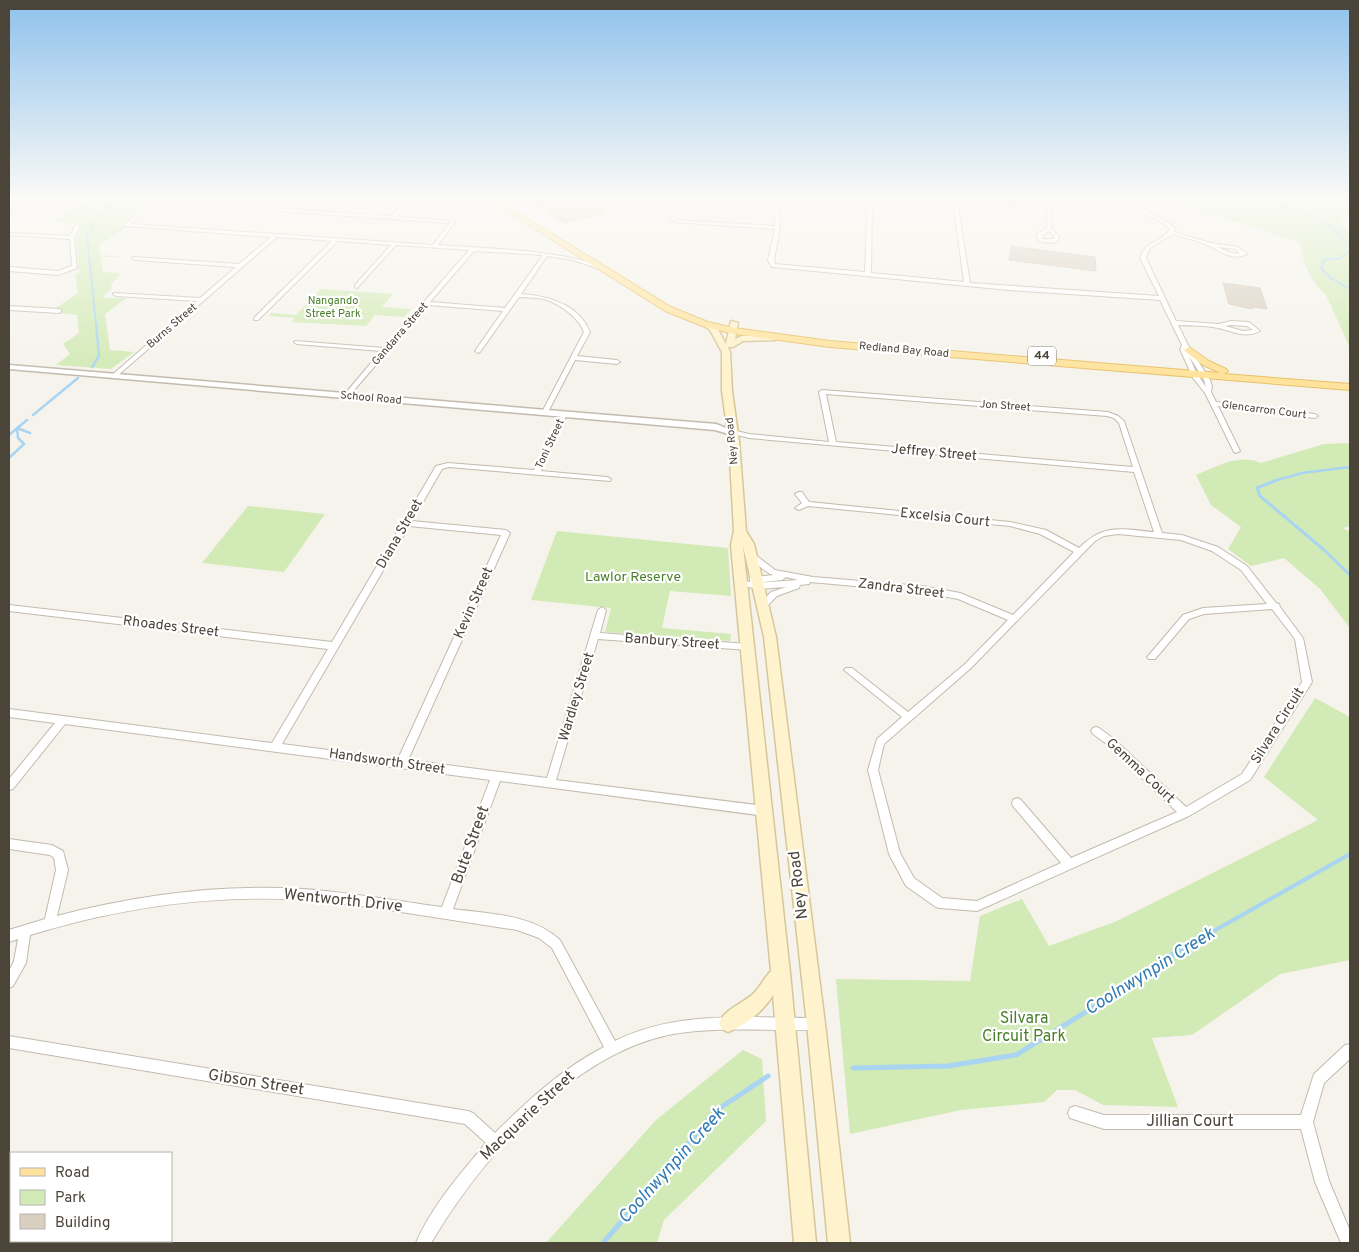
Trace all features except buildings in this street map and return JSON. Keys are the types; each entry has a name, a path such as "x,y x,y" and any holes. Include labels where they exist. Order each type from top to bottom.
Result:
{"main road":[{"name":"Redland Bay Road","path":"589,258 597,266 668,309 705,324 775,331 828,339 1197,371 1350,387"},
{"name":"Redland Bay Road","path":"594,258 659,294 731,327 775,337 830,344 1197,371 1223,371 1350,382"},
{"path":"705,324 713,328 726,347 742,339 775,337"},
{"name":"Ney Road","path":"731,327 726,347 727,391 740,531 737,545 781,973 805,1243"},
{"path":"1187,347 1206,364 1223,371"},
{"name":"Ney Road","path":"740,531 748,544 770,638 816,1024 839,1243"},
{"path":"728,1023 760,1000 781,973"}],"street":[{"path":"9,269 58,273 75,267 74,258"},
{"path":"140,258 241,266"},
{"name":"Burns Street","path":"114,376 250,258"},
{"path":"256,319 317,258"},
{"path":"357,286 381,258"},
{"name":"Gandarra Street","path":"346,396 464,258"},
{"path":"478,351 543,258"},
{"path":"570,258 597,266"},
{"path":"771,258 774,265 968,284 1162,298"},
{"path":"868,258 868,274"},
{"path":"964,258 968,284"},
{"path":"1143,258 1144,263 1187,347 1183,349 1197,371 1202,387 1208,392 1236,451"},
{"path":"116,294 202,300"},
{"path":"517,295 555,301 586,326 585,338 545,412"},
{"path":"426,303 506,310"},
{"path":"9,308 59,310"},
{"path":"1174,323 1219,326 1247,333 1257,331 1253,326 1244,323 1231,323 1219,326"},
{"path":"297,342 386,350"},
{"path":"575,358 617,362"},
{"name":"School Road","path":"9,367 716,427 732,432"},
{"name":"Jon Street","path":"833,444 822,392 1108,414 1122,422 1137,470 1148,496 1158,534"},
{"name":"Glencarron Court","path":"1214,404 1315,416"},
{"name":"Toni Street","path":"536,473 564,414"},
{"name":"Jeffrey Street","path":"732,432 749,436 833,444 1137,470"},
{"name":"Diana Street","path":"275,747 439,468 442,466 607,479"},
{"name":"Excelsia Court","path":"799,494 803,506 1010,524 1043,532 1078,550"},
{"name":"Kevin Street","path":"401,764 506,533 407,523"},
{"name":"Silvara Circuit","path":"1118,532 1158,534 1182,538 1215,548 1244,568 1276,606 1299,638 1307,682 1246,777 1185,813 977,906 940,903 910,882 895,854 873,770 880,742 968,666 1015,620 1078,550 1092,539 1102,534 1118,532"},
{"name":"Zandra Street","path":"751,556 773,572 809,581"},
{"name":"Zandra Street","path":"758,583 792,576"},
{"name":"Zandra Street","path":"742,584 809,581 922,589 960,596 1015,620"},
{"name":"Zandra Street","path":"763,605 774,594 809,581"},
{"path":"1152,657 1186,617 1203,611 1276,606"},
{"name":"Rhoades Street","path":"9,608 334,646"},
{"name":"Wardley Street","path":"550,784 602,610"},
{"name":"Banbury Street","path":"595,636 748,647"},
{"path":"849,670 908,717"},
{"name":"Handsworth Street","path":"9,713 765,811"},
{"path":"9,786 62,721"},
{"name":"Gemma Court","path":"1096,731 1111,742 1185,813"},
{"name":"Bute Street","path":"446,913 496,777"},
{"path":"1017,803 1070,865"},
{"path":"9,844 52,850 59,855 62,870 50,923"},
{"name":"Wentworth Drive","path":"9,936 50,923 143,903 215,894 247,893 323,896 517,924 530,927 548,936 562,953 612,1048"},
{"path":"9,982 20,963 25,931"},
{"name":"Macquarie Street","path":"423,1243 458,1186 495,1142 556,1086 612,1048 641,1036 668,1029 728,1023 816,1024"},
{"name":"Gibson Street","path":"9,1042 468,1118 495,1142"},
{"path":"1348,1243 1322,1182 1306,1122 1319,1079 1350,1050"},
{"name":"Jillian Court","path":"1075,1113 1104,1122 1306,1122"}],"green space":[{"path":"78,258 101,258 103,272 122,273 111,284 112,288 103,298 126,298 105,314 110,350 134,352 111,369 56,365 70,354 63,344 79,333 77,315 50,312 78,293 75,274 79,273"},
{"path":"1303,258 1350,258 1350,348 1326,295 1320,290 1308,271"},
{"name":"Nangando Street Park","path":"321,289 393,294 382,307 411,309 405,317 375,315 366,326 291,322 295,318 269,316 271,313 296,315"},
{"path":"1350,443 1350,526 1343,528 1350,532 1350,628 1320,589 1284,558 1251,566 1228,549 1241,527 1211,505 1196,475 1236,460 1253,460 1261,463 1324,444"},
{"path":"248,506 325,514 284,572 202,563"},
{"name":"Lawlor Reserve","path":"557,531 728,548 731,596 670,591 662,628 731,634 730,641 605,632 611,608 531,600"},
{"name":"Silvara Circuit Park","path":"1315,698 1350,717 1350,960 1280,974 1192,1035 1152,1038 1178,1107 1103,1105 1075,1090 1057,1090 1044,1102 961,1110 850,1134 836,979 970,981 980,916 1022,899 1049,946 1117,921 1318,820 1264,777"},
{"path":"743,1050 762,1059 766,1121 664,1220 657,1243 546,1243 656,1120"}],"waterway":[{"path":"89,258 96,324"},
{"name":"Coolnwynpin Creek","path":"1340,258 1325,259 1321,268 1331,278 1350,289"},
{"path":"92,367 99,356 96,323"},
{"path":"33,415 78,378"},
{"path":"17,428 27,420"},
{"path":"9,435 17,428"},
{"path":"9,458 24,444 18,438 17,428"},
{"path":"17,428 30,433"},
{"name":"Coolnwynpin Creek","path":"1276,480 1302,473 1350,467"},
{"name":"Coolnwynpin Creek","path":"1276,480 1257,488 1260,496 1323,549 1350,575"},
{"name":"Coolnwynpin Creek","path":"1212,932 1350,854"},
{"name":"Coolnwynpin Creek","path":"853,1068 948,1066 1016,1055 1123,989 1163,960 1214,931"},
{"name":"Coolnwynpin Creek","path":"603,1243 717,1110 768,1076"}]}
